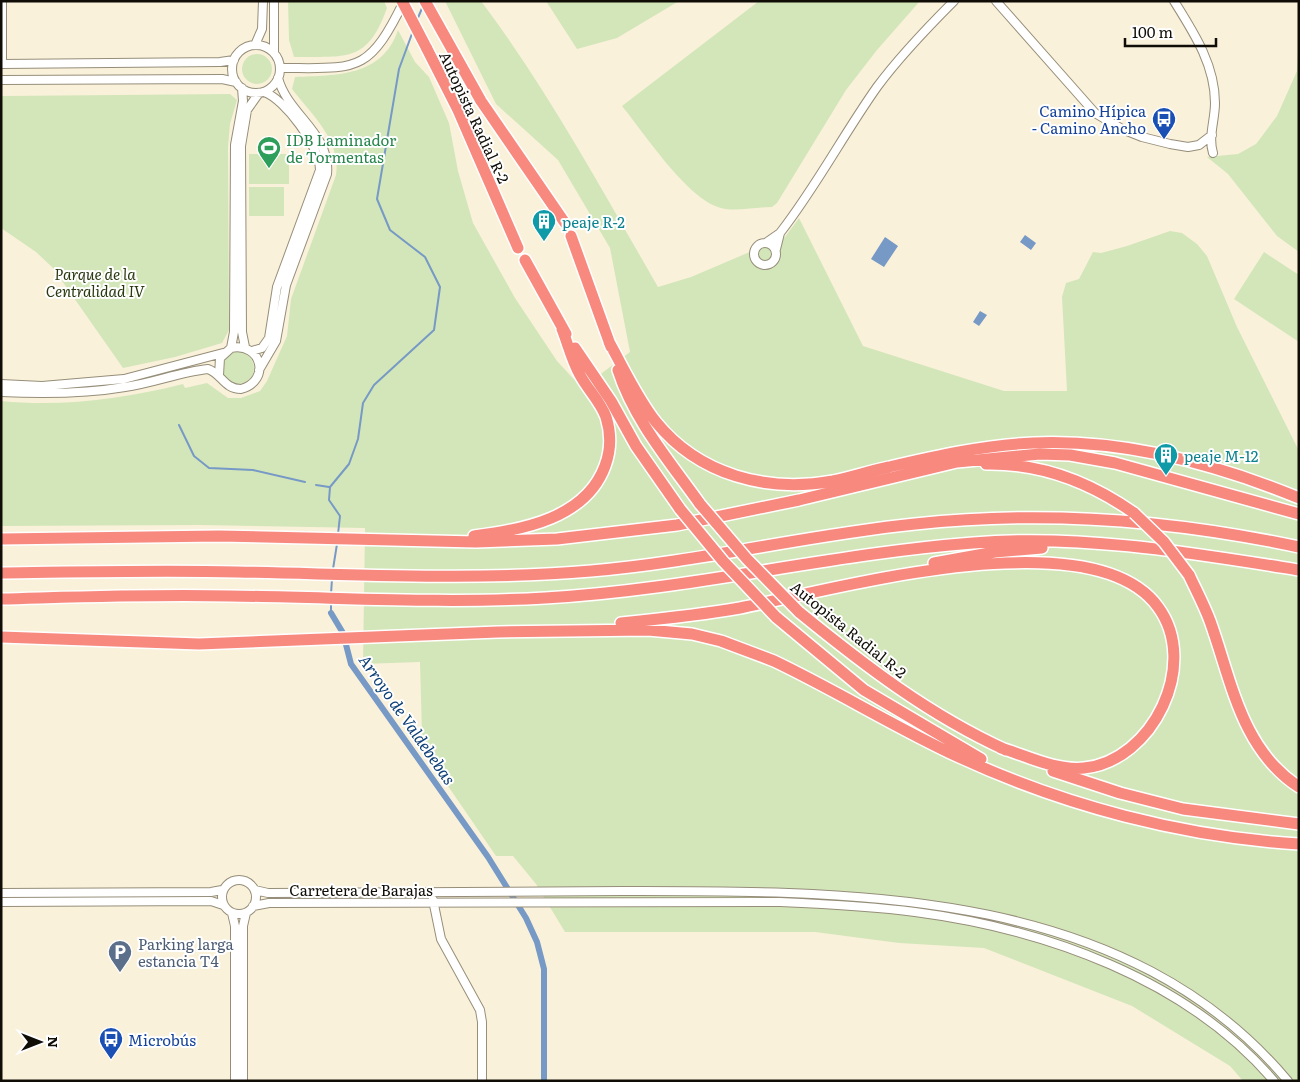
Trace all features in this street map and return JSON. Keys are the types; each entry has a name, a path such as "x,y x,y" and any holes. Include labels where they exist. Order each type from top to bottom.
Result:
{"highway":[{"name":"Autopista Radial R-2","path":"403,1 458,110 518,248"},
{"name":"Autopista Radial R-2","path":"425,1 443,38 481,101 565,223"},
{"name":"Autopista Radial R-2","path":"570,236 623,384 652,437 700,504 747,559 798,612 880,676 923,705 1001,748"},
{"path":"525,260 562,328 611,400 636,446 680,509 723,561 776,617 864,690 966,751 1058,795"},
{"path":"423,540 492,534 532,525 572,507 594,488 602,475 609,455 609,428 599,402 580,375 562,328"},
{"path":"609,342 656,423 685,450 728,474 764,484 796,485 833,481 889,467 983,448 1067,442 1147,452 1229,472 1299,498"},
{"path":"1,539 298,536 515,542 635,532 730,515 956,462 1004,456 1070,455 1114,463 1299,514"},
{"path":"903,475 971,465 1018,465 1057,474 1085,484 1112,498 1134,513 1164,542 1189,575 1210,622 1230,688 1246,728 1266,759 1286,779 1299,787"},
{"path":"1,573 234,572 362,575 525,575 592,571 663,563 797,540 915,524 974,520 1062,518 1152,523 1249,536 1299,547"},
{"path":"1,599 173,595 482,600 600,594 874,553 976,543 1078,542 1196,552 1299,570"},
{"path":"807,594 884,574 995,552 1078,547 1156,549"},
{"path":"498,632 682,616 737,608 941,568 1027,563 1074,566 1104,572 1129,583 1153,600 1171,631 1175,652 1175,669 1170,690 1162,707 1137,740 1112,758 1084,768 1054,765 1001,748"},
{"path":"1,637 199,644 498,632 648,630 692,634 720,641 774,661 959,757 1011,779 1119,814 1182,829 1299,844"},
{"path":"1001,748 1049,769 1120,793 1168,805 1230,816 1299,824"}],"street":[{"path":"2,1 2,64 213,62 234,60"},
{"path":"255,45 262,29 263,1"},
{"path":"259,370 258,360 248,349 242,332 241,146 246,110 261,92 275,84 278,78 280,68 274,53 274,1"},
{"path":"280,68 335,68 353,66 371,54 381,44 403,1"},
{"path":"780,233 776,249 777,255 772,263 760,264 755,259 754,250 758,245 767,242 780,233 805,201 877,87 915,41 954,1"},
{"path":"996,1 1095,113 1122,129 1142,137 1188,147 1199,145 1212,135"},
{"path":"1174,1 1204,53 1211,73 1215,109 1212,135 1213,153 1199,145"},
{"path":"1,384 42,386 124,379 223,353 231,348 262,348 269,338 277,287 320,170 320,160 303,131 276,98 261,92 242,88 236,82 232,67 234,60 242,50 255,45 267,48 274,53"},
{"path":"1,392 42,394 94,391 125,387 208,369 219,375 227,386 241,388 255,381 259,370 276,341 286,286 327,174 328,164 322,143 287,98 278,78"},
{"path":"1,80 222,79 236,82"},
{"path":"231,348 234,332 235,145 243,101 242,88"},
{"path":"767,242 776,249"},
{"path":"219,375 218,363 223,353"},
{"path":"1,893 211,892 222,890 230,882 241,880 252,885 255,890 253,906 246,913 243,926 243,1081"},
{"path":"222,890 223,905"},
{"name":"Carretera de Barajas","path":"255,890 268,893 778,891 917,901 1026,923 1070,936 1119,956 1183,990 1213,1010 1248,1040 1288,1081"},
{"path":"428,892 435,902 441,940 480,1010 482,1022 482,1081"},
{"path":"1,902 211,902 223,905 232,913 235,926 235,1081"},
{"name":"Carretera de Barajas","path":"253,906 269,903 780,902 862,906 917,912 1027,934 1114,967 1171,996 1208,1021 1241,1048 1274,1081"},
{"path":"232,913 246,913"}],"green space":[{"path":"288,1 384,1 387,8 371,39 362,48 341,56 294,57 289,40"},
{"path":"445,1 481,1 552,105 658,287 691,277 785,237 799,218 863,346 1004,391 1067,391 1062,297 1066,283 1079,279 1093,252 1101,253 1127,246 1170,231 1182,233 1197,244 1207,256 1237,327 1299,451 1299,1081 1243,1081 1230,1066 1132,1006 984,948 899,943 815,932 565,932 536,884 513,856 496,856 426,754 422,734 420,662 363,664 365,528 200,525 1,526 1,401 47,403 116,398 183,384 185,388 207,383 228,398 241,398 260,391 267,381 287,336 291,299 336,175 334,150 330,139 316,118 292,89 295,77 342,74 369,65 381,57 391,45 398,30 415,62 429,77 449,123 458,171 473,223 515,298 557,361 582,388 630,352 610,248 558,160 496,104"},
{"path":"546,1 679,1 617,38 577,49"},
{"path":"759,1 920,1 877,50 846,90 777,203 772,207 721,208 708,202 681,179 654,148 622,106"},
{"path":"1299,32 1299,252 1277,236 1228,174 1207,157 1238,154 1256,144 1277,116 1297,71"},
{"path":"257,54 268,58 272,69 268,80 257,84 246,80 242,69 246,58"},
{"name":"Parque de la Centralidad IV","path":"230,94 237,100 230,124 228,147 229,330 222,343 175,357 123,368 53,268 36,252 1,228 1,96"},
{"name":"IDB Laminador de Tormentas","path":"249,154 289,154 289,184 249,184"},
{"name":"IDB Laminador de Tormentas","path":"249,187 284,187 284,216 249,216"},
{"path":"1264,252 1299,275 1299,342 1234,299"},
{"path":"238,352 250,356 254,368 250,380 238,384 226,380 222,368 226,356"}],"water":[{"path":"1025,235 1036,243 1031,250 1020,242"},
{"path":"885,237 898,246 884,267 871,259"},
{"path":"980,311 987,315 979,326 973,322"}],"waterway":[{"name":"Arroyo de Valdebebas","path":"417,20 423,6"},
{"name":"Arroyo de Valdebebas","path":"338,534 340,516 329,500 330,487 349,464 358,439 363,403 374,385 434,330 440,287 425,257 390,230 377,199 399,69 413,31"},
{"path":"179,425 194,456 209,468 253,470 305,482"},
{"path":"316,485 329,487"},
{"name":"Arroyo de Valdebebas","path":"333,569 337,544"},
{"name":"Arroyo de Valdebebas","path":"331,594 332,579"},
{"name":"Arroyo de Valdebebas","path":"331,603 331,613"},
{"name":"Arroyo de Valdebebas","path":"331,613 343,633 351,664 488,857 526,918 537,942 544,969 544,1081"}],"place":[{"name":"Camino Hípica - Camino Ancho","path":"1164,140"},
{"name":"IDB Laminador de Tormentas","path":"269,169"},
{"name":"peaje R-2","path":"544,242"},
{"name":"peaje M-12","path":"1166,476"},
{"name":"Parking larga estancia T4","path":"120,973"},
{"name":"Microbús","path":"111,1060"}]}
